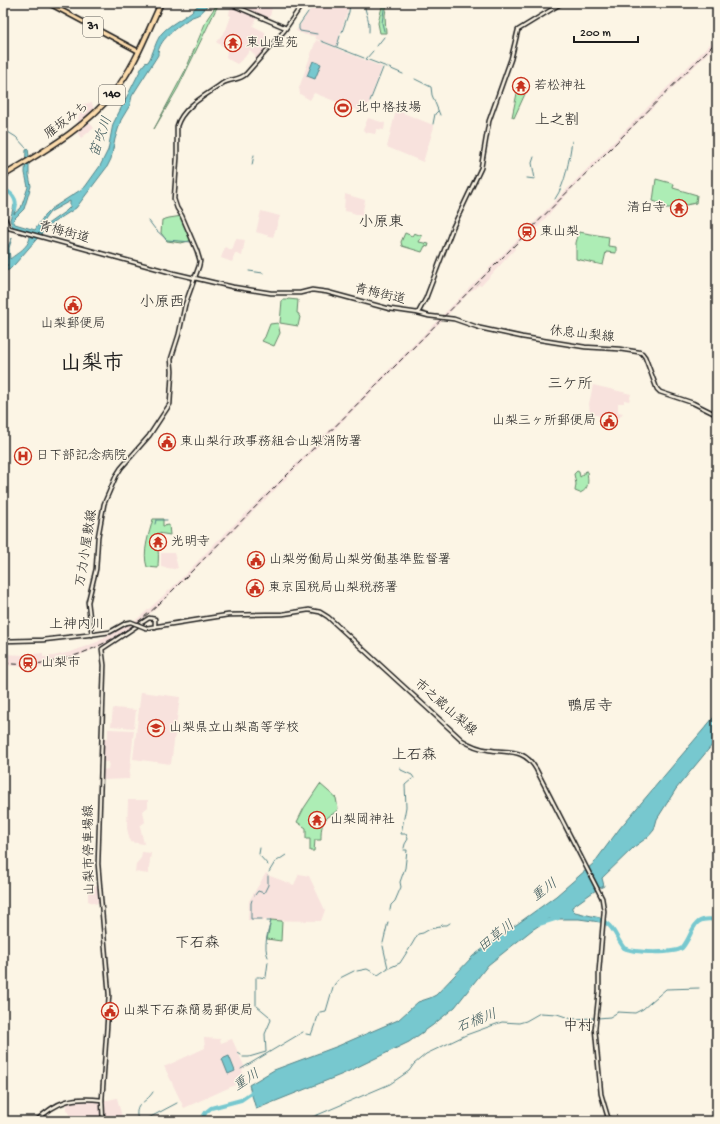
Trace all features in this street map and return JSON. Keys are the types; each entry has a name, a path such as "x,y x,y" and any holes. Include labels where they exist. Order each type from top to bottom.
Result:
{"highway":[{"name":"雁坂みち","path":"3,176 78,128 115,92 138,51 161,3"}],"main road":[{"name":"31","path":"48,3 138,51"},
{"path":"228,3 286,28"},
{"name":"万力小屋敷線","path":"92,635 88,602 96,569 98,536 104,504 121,468 149,436 170,404 172,371 171,359 179,334 185,305 199,266 199,256 188,228 176,208 174,199 178,123 188,109 223,83 228,80 243,77 286,28 303,3"},
{"name":"青梅街道","path":"3,214 9,228 195,279 259,292 300,293 312,290 323,291 390,309 418,313 426,298 453,227 481,168 489,122 511,59 518,30 562,3"},
{"name":"休息山梨線","path":"418,313 428,316 454,319 480,328 522,337 585,347 620,348 642,353 657,389 660,392 692,403 717,415"},
{"name":"市之蔵山梨線","path":"92,635 110,632 126,623 131,622 146,628 228,615 283,614 309,610 318,611 325,614 462,740 480,748 494,751 512,751 523,755 530,760 586,866 603,902 599,991 595,1018 600,1089 609,1121"},
{"name":"山梨市停車場線","path":"103,1121 102,1100 109,994 98,864 104,665 102,649 149,618 154,619 155,627"},
{"path":"3,641 54,639 92,635"},
{"path":"36,1121 50,1109 65,1101 84,1098 102,1100"}],"shaded area":[{"path":"231,3 273,3 269,21 256,15 257,18 253,26 265,32 271,45 256,64 255,55 250,50 237,64 226,58 227,49 216,42 226,30 231,16 229,15"},
{"path":"311,3 326,3 349,7 336,47 316,39 315,36 306,35 296,31 313,5"},
{"path":"717,37 717,44 596,164 555,207 528,239 526,237 514,247 515,249 481,286 479,285 468,294 272,493 153,611 108,643 62,663 38,668 3,665 3,654 25,655 43,653 43,657 53,656 71,652 97,642 137,619 150,608 279,481"},
{"path":"316,40 382,67 365,113 314,93 310,100 300,94 299,88"},
{"path":"92,103 94,110 92,111 94,113 79,126 78,119 83,104"},
{"path":"396,110 433,125 434,127 423,162 387,147"},
{"path":"368,118 385,123 384,130 377,129 375,134 365,132 363,130"},
{"path":"89,122 94,128 81,138 77,132"},
{"path":"345,194 365,200 362,216 344,211"},
{"path":"261,211 280,216 273,237 256,232"},
{"path":"236,239 245,240 242,256 235,253 232,262 221,258 225,247 232,250"},
{"path":"593,385 631,394 629,401 624,400 624,403 618,403 618,412 623,413 618,419 590,414 589,404"},
{"path":"161,553 174,553 178,568 174,569 161,567"},
{"name":"山梨県立山梨高等学校","path":"141,692 180,697 171,764 133,759"},
{"path":"114,708 136,710 134,728 111,726"},
{"path":"108,729 134,730 129,779 102,780 102,770 108,769 109,762 102,762 102,738 108,738"},
{"path":"128,800 148,800 148,807 143,811 145,822 140,826 144,844 130,842 127,828"},
{"path":"142,852 151,853 148,874 135,872 136,864 141,858"},
{"path":"266,873 294,885 299,874 309,876 325,910 321,921 248,920 249,901"},
{"path":"93,886 99,886 101,899 96,904 88,901 88,890 93,889"},
{"path":"204,1038 220,1039 221,1043 232,1039 245,1068 242,1070 246,1080 184,1108 164,1066 205,1048"},
{"path":"84,1098 108,1100 117,1098 122,1117 119,1121 111,1117 109,1120 92,1118 72,1121 65,1101"}],"green space":[{"path":"218,3 178,88 154,129 186,69 207,19"},
{"path":"383,3 387,3 385,15 386,33 380,33 378,23"},
{"path":"520,79 525,81 527,91 514,118 512,117"},
{"path":"656,179 674,184 673,188 697,195 696,203 686,205 681,201 680,204 674,204 674,208 661,208 659,203 653,201"},
{"path":"182,216 193,240 181,243 167,241 161,233 162,220"},
{"path":"579,232 609,237 608,246 616,247 616,253 606,252 603,265 576,259 576,243"},
{"path":"405,233 412,236 414,233 422,236 419,242 429,244 428,247 425,246 422,252 402,246 401,242"},
{"path":"282,300 298,300 297,313 300,317 298,326 280,323"},
{"path":"278,323 280,333 274,346 262,341 270,324"},
{"path":"577,471 579,472 580,477 587,471 587,487 580,493 575,491 576,484 574,474"},
{"path":"153,519 163,519 163,526 169,525 170,535 158,533 157,535 158,568 147,567 145,555"},
{"path":"320,784 336,798 338,809 324,821 321,840 315,840 314,851 310,851 310,839 306,839 306,828 297,822 304,808"},
{"path":"271,920 282,921 281,941 267,939"}],"water":[{"path":"200,3 209,3 201,13 190,18 169,34 161,44 158,55 132,96 130,105 121,120 111,159 107,167 76,208 48,226 9,270 3,271 3,268 8,265 3,263 3,260 7,258 8,246 12,238 9,248 10,259 24,248 30,237 30,232 13,227 10,220 14,205 17,204 14,214 21,208 28,187 25,173 26,150 28,149 31,186 24,209 13,220 15,224 35,230 44,216 51,209 85,187 100,166 108,150 113,124 142,67 148,62 160,36 171,25 196,8","holes":["70,201 70,207 66,211 39,230 50,212"]},
{"path":"313,61 321,64 315,79 307,76"},
{"path":"717,710 717,739 676,789 657,819 654,830 602,878 604,886 572,907 575,912 600,918 600,922 579,919 549,919 532,930 488,965 455,1007 409,1042 343,1074 256,1109 249,1085 274,1070 338,1046 398,1020 418,1002 436,995 473,956 556,896 594,863 620,828 714,717"},
{"path":"229,1056 235,1071 228,1074 222,1059"}],"waterway":[{"path":"295,3 299,6"},
{"path":"342,32 349,12 350,3"},
{"path":"364,3 369,32"},
{"path":"384,31 382,23 385,3"},
{"path":"308,12 299,25 299,29 300,31 317,34"},
{"path":"337,46 340,36"},
{"path":"377,46 384,37"},
{"path":"321,41 364,58"},
{"path":"373,51 366,59 387,67"},
{"path":"370,101 383,68"},
{"path":"389,68 403,74"},
{"path":"415,79 431,87 432,95 440,115"},
{"path":"433,124 435,114 438,111"},
{"path":"3,129 16,137 27,149"},
{"path":"555,199 562,186 572,141"},
{"path":"252,165 254,155"},
{"path":"527,178 535,179 532,163 534,157"},
{"path":"3,189 9,192 15,199 15,209"},
{"path":"149,221 167,240 192,242"},
{"path":"249,271 263,273"},
{"path":"155,524 156,520 167,520"},
{"path":"400,767 401,770 412,775 414,778"},
{"path":"404,848 408,839 406,834 401,834 406,807 405,785 412,779"},
{"path":"259,854 260,848"},
{"path":"390,910 391,905 395,901 401,887 400,882 405,868 407,850 404,850"},
{"path":"277,861 286,855"},
{"path":"260,856 268,865"},
{"path":"269,872 275,862"},
{"path":"255,895 258,891 264,893 268,885 268,876"},
{"path":"252,900 251,919 262,919"},
{"name":"田草川","path":"539,924 558,918"},
{"name":"田草川","path":"596,919 607,923 624,948 636,951 653,952 671,951 682,948 697,923 708,919 717,920"},
{"path":"267,921 271,921 266,944 268,957"},
{"path":"383,943 388,922"},
{"path":"408,951 418,934 450,923"},
{"path":"357,971 367,969 378,975 388,968 383,946"},
{"path":"389,968 400,963 407,952"},
{"path":"266,977 268,962"},
{"path":"334,985 340,978 354,971"},
{"path":"260,977 265,978"},
{"path":"256,978 256,1005"},
{"path":"320,1012 326,1011 333,987"},
{"name":"石橋川","path":"598,1018 610,1017 618,1012 635,1013 643,1009 666,989 699,988"},
{"path":"257,1006 269,1016"},
{"path":"316,1022 319,1013"},
{"name":"石橋川","path":"295,1121 308,1119 390,1084 409,1071 414,1064 426,1054 466,1035 502,1022 519,1023 526,1021 540,1013 557,1014 572,1019 594,1018"},
{"path":"243,1057 249,1057 266,1052 265,1034 271,1020 270,1018"},
{"path":"306,1034 311,1035 315,1024"},
{"path":"241,1069 303,1032"},
{"name":"重川","path":"199,1121 211,1108 241,1100 254,1091"},
{"path":"138,1121 138,1107 153,1092"},
{"path":"143,1121 177,1103"},
{"path":"91,1117 100,1120"},
{"name":"石橋川","path":"202,1119 218,1121"}],"railway":[{"path":"3,663 41,663 78,655 112,639 144,617 167,596 717,41"}],"place":[{"name":"東山聖苑","path":"233,43"},
{"name":"若松神社","path":"521,86"},
{"name":"北中格技場","path":"343,108"},
{"name":"清白寺","path":"679,208"},
{"name":"東山梨","path":"527,232"},
{"name":"山梨郵便局","path":"73,305"},
{"name":"山梨三ヶ所郵便局","path":"609,421"},
{"name":"東山梨行政事務組合山梨消防署","path":"167,442"},
{"name":"日下部記念病院","path":"23,456"},
{"name":"光明寺","path":"158,542"},
{"name":"山梨労働局山梨労働基準監督署","path":"256,560"},
{"name":"東京国税局山梨税務署","path":"255,588"},
{"name":"山梨市","path":"28,663"},
{"name":"山梨県立山梨高等学校","path":"156,728"},
{"name":"山梨岡神社","path":"317,820"},
{"name":"山梨下石森簡易郵便局","path":"110,1011"}],"district":[{"name":"上之割","path":"557,121"},
{"name":"小原東","path":"381,223"},
{"name":"小原西","path":"162,303"},
{"name":"山梨市","path":"92,365"},
{"name":"三ケ所","path":"570,385"},
{"name":"上神内川","path":"77,625"},
{"name":"鴨居寺","path":"590,707"},
{"name":"上石森","path":"414,756"},
{"name":"下石森","path":"197,944"},
{"name":"中村","path":"578,1027"}],"water label":[{"name":"笛吹川","path":"102,137"}]}
